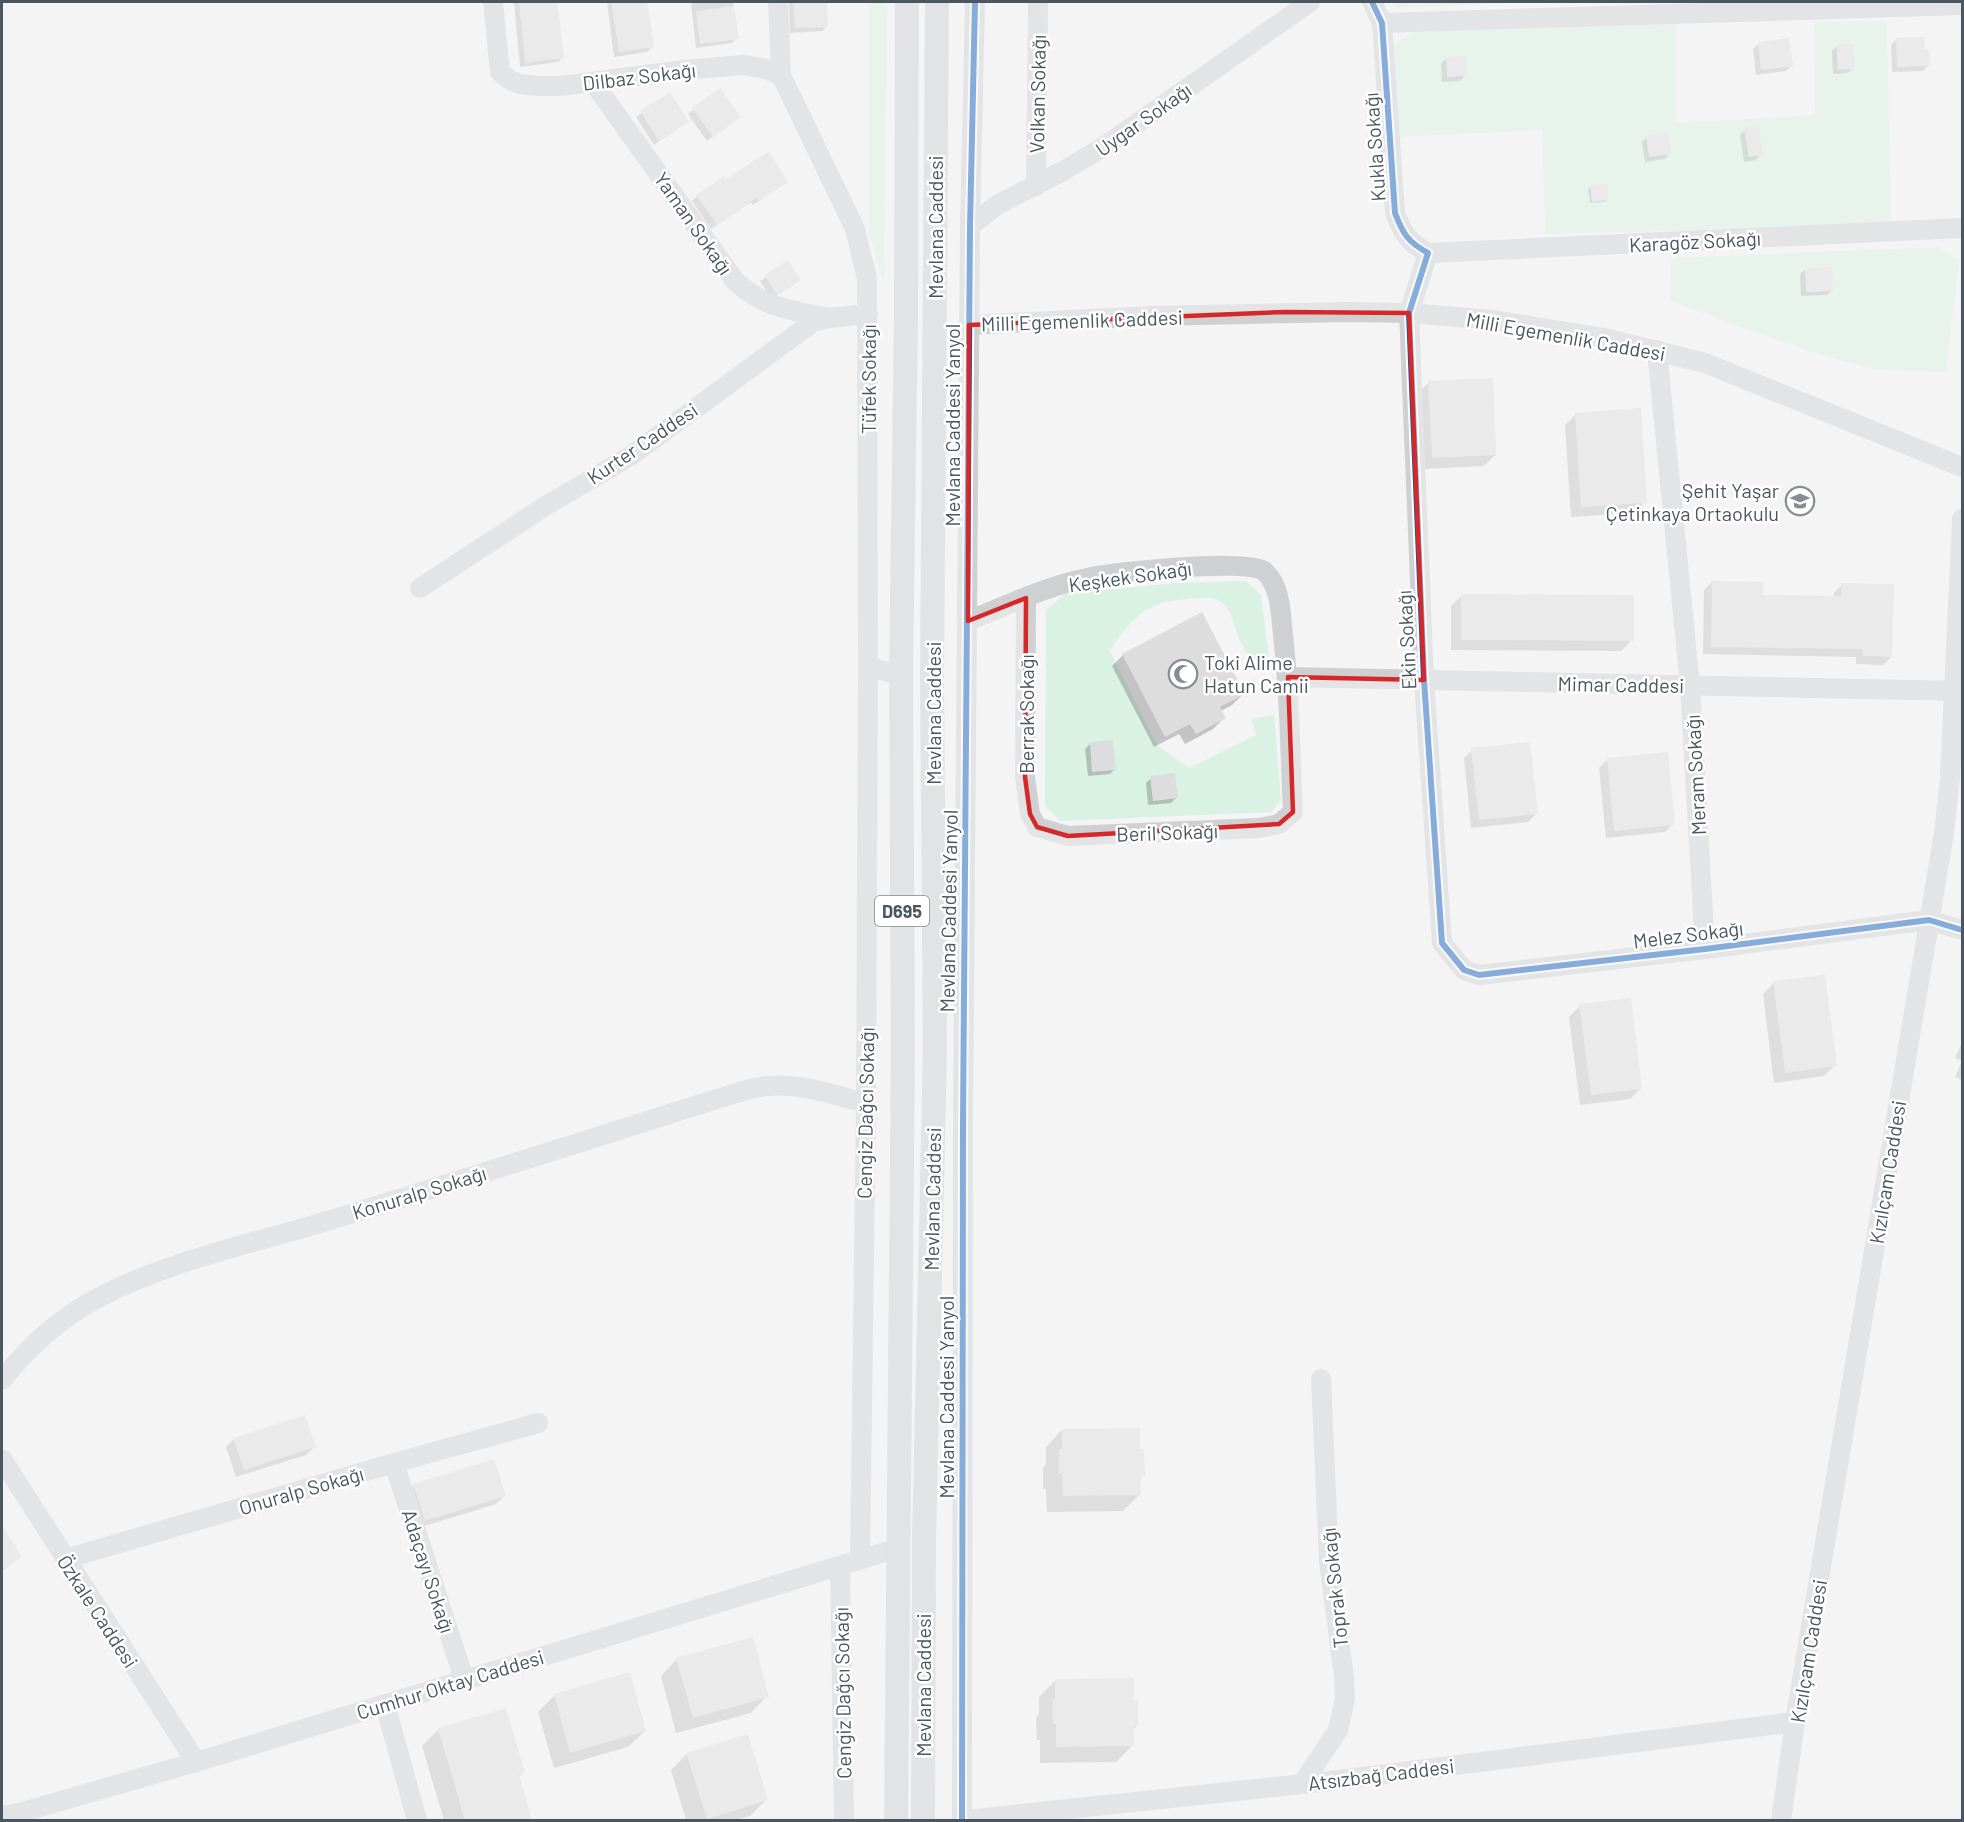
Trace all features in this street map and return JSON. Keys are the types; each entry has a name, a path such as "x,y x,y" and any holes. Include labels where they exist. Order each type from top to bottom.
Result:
{"main road":[{"name":"Mevlana Caddesi","path":"896,1821 903,1047 901,676 907,2"},
{"name":"Mevlana Caddesi","path":"923,1821 924,1542 935,1050 932,678 937,2"}],"street":[{"name":"Dilbaz Sokağı","path":"493,2 500,72 520,84 537,86 593,82 743,65 762,68 781,75"},
{"path":"778,2 781,75"},
{"name":"Mevlana Caddesi Yanyol","path":"964,1821 963,1124 970,226 975,2"},
{"name":"Volkan Sokağı","path":"1036,186 1038,2"},
{"name":"Uygar Sokağı","path":"970,226 997,205 1036,186 1105,146 1310,2"},
{"name":"Kukla Sokağı","path":"1372,2 1383,23 1395,213 1402,231 1413,245 1428,253"},
{"path":"1383,23 1962,4"},
{"name":"Tüfek Sokağı","path":"781,75 855,229 867,278 868,666"},
{"name":"Yaman Sokağı","path":"593,82 735,281 750,295 767,304 828,318"},
{"name":"Karagöz Sokağı","path":"1428,253 1962,228"},
{"path":"1409,313 1428,253"},
{"name":"Milli Egemenlik Caddesi","path":"969,325 1284,312 1409,313 1493,320 1604,338 1705,363 1962,467"},
{"name":"Ekin Sokağı","path":"1409,313 1424,680 1442,943 1455,961"},
{"name":"Kurter Caddesi","path":"420,588 547,505 633,455 813,322 868,314"},
{"name":"Meram Sokağı","path":"1657,350 1690,686 1705,949"},
{"name":"Kızılçam Caddesi","path":"1781,1821 1944,833 1958,691 1962,519"},
{"name":"Keşkek Sokağı","path":"968,621 1026,598 1087,578 1134,571 1209,566 1237,566 1263,570 1272,581 1276,592 1288,677"},
{"name":"Berrak Sokağı","path":"1026,598 1024,777 1030,814 1037,827"},
{"path":"868,666 901,676"},
{"name":"Cengiz Dağcı Sokağı","path":"860,1560 866,1103 868,666"},
{"name":"Mimar Caddesi","path":"1288,677 1958,691"},
{"name":"Beril Sokağı","path":"1037,827 1068,836 1259,828 1279,824 1293,812 1288,677"},
{"path":"1929,920 1962,930"},
{"name":"Melez Sokağı","path":"1455,961 1464,970 1479,975 1929,920"},
{"name":"Konuralp Sokağı","path":"2,1380 14,1365 52,1329 97,1298 175,1266 725,1096 765,1086 786,1085 866,1103"},
{"name":"Toprak Sokağı","path":"1302,1784 1338,1730 1345,1699 1329,1562 1321,1379"},
{"name":"Onuralp Sokağı","path":"65,1559 394,1463 538,1424"},
{"name":"Özkale Caddesi","path":"2,1459 196,1761"},
{"name":"Adaçayı Sokağı","path":"394,1463 464,1679"},
{"name":"Cumhur Oktay Caddesi","path":"2,1816 196,1761 898,1548"},
{"name":"Cengiz Dağcı Sokağı","path":"840,1566 844,1821"},
{"path":"384,1704 417,1821"},
{"name":"Atsızbağ Caddesi","path":"964,1821 1302,1784 1796,1722"}],"highlighted area":[{"path":"1284,312 1409,313 1424,680 1288,677 1293,812 1279,824 1068,836 1037,827 1030,814 1025,777 1026,598 968,621 969,325"}],"green space":[{"path":"869,2 887,2 884,282 869,234"},
{"path":"1395,2 1530,2 1395,8"},
{"path":"1887,21 1891,221 1678,231 1545,234 1542,130 1399,137 1394,45 1412,32 1676,24 1676,123 1815,115 1814,22"},
{"path":"1939,247 1959,261 1946,372 1876,370 1805,350 1670,301 1671,258"},
{"path":"1246,581 1261,595 1270,667 1257,662 1248,654 1241,643 1229,611 1213,598 1178,600 1152,607 1141,613 1131,623 1110,651 1158,746 1189,768 1256,735 1251,719 1274,715 1281,800 1271,812 1060,821 1045,806 1046,610 1065,594 1176,583"}],"building":[{"path":"519,2 557,2 564,58 525,63"},
{"path":"611,2 647,2 654,47 619,52"},
{"path":"793,2 827,2 828,27 795,28"},
{"path":"734,6 739,39 700,44 696,11"},
{"path":"1925,37 1925,49 1929,49 1930,66 1897,67 1896,38"},
{"path":"1789,38 1793,66 1761,70 1758,42"},
{"path":"1853,44 1855,69 1838,70 1836,45"},
{"path":"1466,56 1467,76 1447,77 1446,57"},
{"path":"720,88 741,117 713,137 692,108"},
{"path":"670,92 689,122 659,141 640,111"},
{"path":"1759,126 1763,155 1749,157 1744,128"},
{"path":"1668,132 1672,154 1649,157 1646,136"},
{"path":"769,151 788,182 759,201 756,198 717,225 696,195 724,176 726,179"},
{"path":"1607,184 1608,200 1592,202 1590,185"},
{"path":"788,260 801,280 779,294 775,293 765,275"},
{"path":"1832,267 1833,291 1806,292 1805,268"},
{"path":"1493,378 1496,455 1432,458 1428,381"},
{"path":"1641,408 1647,503 1581,507 1575,413"},
{"path":"1712,581 1764,582 1763,595 1841,596 1841,583 1894,584 1892,657 1863,656 1863,649 1711,647"},
{"path":"1461,594 1634,595 1634,641 1461,640"},
{"name":"Toki Alime Hatun Camii","path":"1202,612 1245,694 1220,707 1226,718 1196,734 1190,724 1165,737 1122,654"},
{"path":"1113,740 1116,770 1092,772 1090,742"},
{"path":"1530,742 1538,814 1479,820 1471,748"},
{"path":"1668,752 1675,825 1614,831 1607,758"},
{"path":"1175,773 1178,798 1153,801 1150,776"},
{"path":"1825,975 1837,1066 1785,1073 1773,981"},
{"path":"1631,998 1642,1089 1591,1095 1579,1004"},
{"path":"305,1415 316,1447 244,1470 233,1438"},
{"path":"1140,1428 1140,1449 1144,1449 1145,1476 1141,1476 1141,1495 1063,1496 1062,1473 1059,1474 1062,1429"},
{"path":"494,1459 506,1496 425,1521 413,1484"},
{"path":"2,1525 22,1557 2,1570"},
{"path":"753,1637 769,1697 693,1718 676,1658"},
{"path":"630,1672 646,1731 570,1753 554,1694"},
{"path":"1134,1678 1134,1700 1138,1700 1138,1727 1134,1726 1134,1746 1056,1747 1056,1724 1053,1724 1052,1699 1055,1700 1055,1679"},
{"path":"506,1708 525,1773 519,1775 532,1821 465,1821 438,1728"},
{"path":"748,1734 768,1800 707,1819 686,1753"}],"cycle path":[{"path":"962,1820 963,1124 970,226 975,2"},
{"path":"1372,2 1382,23 1395,213 1407,237 1428,253 1409,313 1424,680 1442,943 1464,970 1479,975 1929,920 1962,930"}],"place":[{"name":"Şehit Yaşar Çetinkaya Ortaokulu","path":"1800,501"},
{"name":"Toki Alime Hatun Camii","path":"1183,674"}]}
